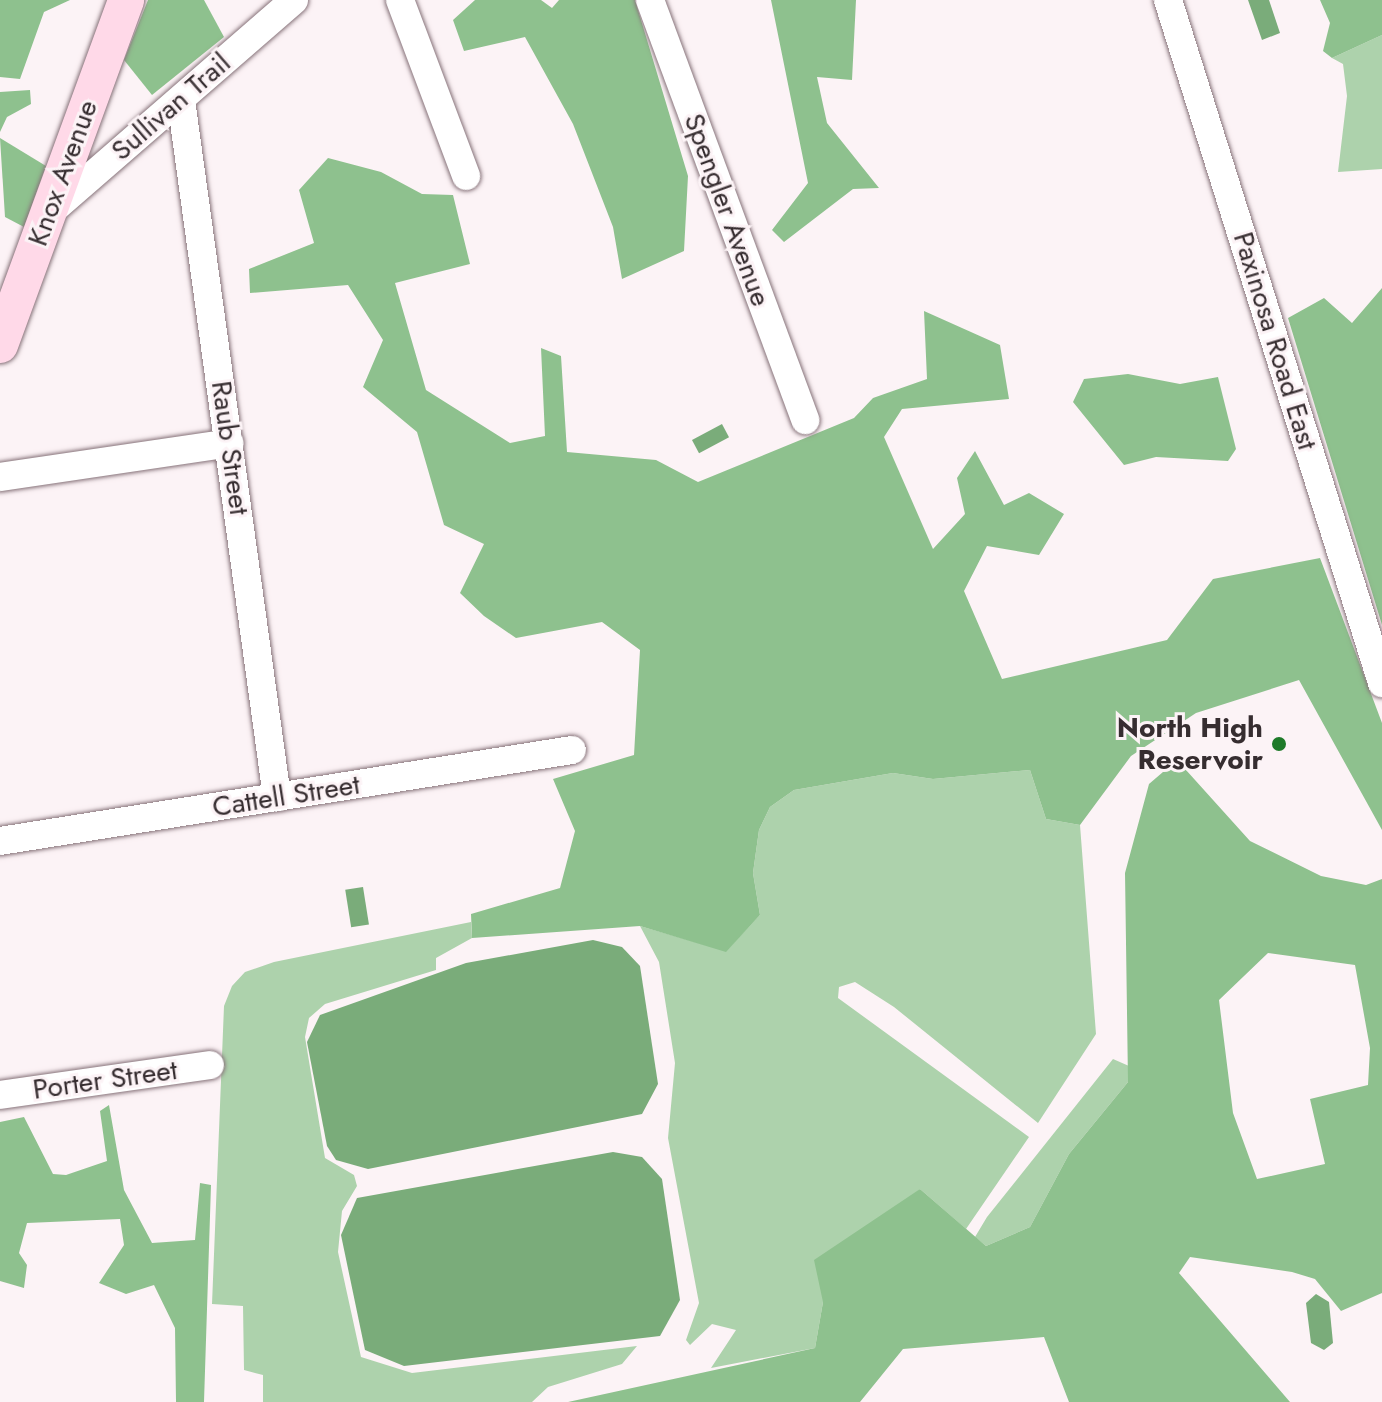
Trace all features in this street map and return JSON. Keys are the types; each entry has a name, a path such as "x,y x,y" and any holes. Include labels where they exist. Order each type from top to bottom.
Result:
{"main road":[{"name":"Knox Avenue","path":"0,345 126,0"}],"street":[{"name":"Sullivan Trail","path":"48,214 294,0"},
{"path":"400,0 466,176"},
{"name":"Spengler Avenue","path":"650,0 805,420"},
{"name":"Paxinosa Road East","path":"1168,0 1382,683"},
{"name":"Raub Street","path":"181,100 277,797"},
{"path":"0,477 229,443"},
{"name":"Cattell Street","path":"0,841 572,750"},
{"name":"Porter Street","path":"0,1095 210,1065"}],"shaded area":[{"path":"0,0 70,0 44,12 20,79 0,77"},
{"path":"148,0 204,0 224,37 152,95 124,60"},
{"path":"475,0 541,0 552,8 559,0 635,0 688,176 684,251 622,279 613,227 573,124 525,37 464,51 453,20"},
{"path":"771,0 856,0 852,80 817,77 827,123 879,188 853,189 784,242 772,230 808,183"},
{"path":"1248,0 1269,0 1280,33 1262,40"},
{"path":"1320,0 1382,0 1382,35 1332,58 1323,51 1330,23"},
{"path":"1382,35 1382,169 1338,172 1347,96 1343,64 1332,58"},
{"path":"30,90 31,104 7,117 0,132 0,92"},
{"path":"0,138 46,166 24,227 5,217"},
{"path":"328,158 381,172 422,194 453,195 470,264 395,283 426,390 510,443 545,436 541,348 561,356 567,452 656,460 698,482 854,418 873,398 927,379 924,311 1000,345 1009,399 902,409 884,437 933,549 965,514 957,478 975,451 1004,505 1029,493 1064,514 1039,555 987,546 964,591 1002,679 1167,640 1213,579 1320,558 1382,723 1382,830 1299,680 1196,713 1131,756 1080,825 1046,819 1030,770 933,779 893,773 794,790 770,807 759,830 753,873 760,915 726,952 640,926 472,938 471,914 560,888 575,831 553,779 634,755 640,650 602,622 516,638 484,616 460,593 484,544 444,525 417,432 363,387 383,340 348,285 250,293 249,269 314,243 299,190"},
{"path":"1382,288 1382,625 1288,318 1324,298 1352,323"},
{"path":"1128,374 1180,384 1218,377 1236,449 1228,461 1156,457 1124,465 1073,402 1084,379"},
{"path":"722,424 729,437 699,453 692,440"},
{"path":"1177,760 1250,841 1321,876 1366,885 1382,879 1382,1293 1341,1311 1315,1279 1292,1272 1190,1257 1179,1273 1290,1402 1069,1402 1044,1337 903,1349 860,1402 568,1402 815,1348 823,1302 814,1260 920,1189 986,1246 1030,1227 1069,1154 1128,1082 1125,873 1149,784","holes":["1268,953 1355,965 1370,1048 1368,1085 1310,1099 1325,1164 1257,1179 1233,1113 1219,1000"]},
{"path":"1030,770 1046,819 1080,825 1096,1034 1038,1123 894,1007 855,982 839,987 838,998 1029,1137 966,1229 920,1189 823,1302 815,1348 711,1368 736,1330 712,1324 690,1345 686,1340 699,1303 668,1138 675,1063 659,962 640,926 726,951 760,915 753,873 759,830 770,807 794,790 893,773 933,779"},
{"path":"363,887 369,925 351,927 345,890"},
{"path":"471,922 472,938 436,958 436,970 325,1004 309,1018 305,1037 325,1158 354,1175 357,1186 342,1211 338,1252 361,1357 412,1373 637,1346 622,1364 548,1387 532,1402 263,1402 263,1375 244,1370 243,1306 212,1304 224,1006 232,986 245,972 274,962"},
{"path":"593,940 622,947 640,966 658,1084 642,1114 368,1169 336,1160 327,1146 307,1042 320,1015 466,963"},
{"path":"1113,1059 1129,1066 1128,1082 1069,1154 1030,1227 986,1246 975,1237 987,1217"},
{"path":"109,1105 124,1190 152,1243 195,1240 200,1183 211,1185 204,1402 176,1402 175,1328 154,1285 126,1294 99,1283 124,1245 120,1219 27,1223 19,1253 27,1265 24,1288 0,1281 0,1122 24,1117 53,1174 66,1175 107,1161 100,1111"},
{"path":"613,1152 642,1157 662,1179 680,1300 660,1336 404,1366 365,1350 341,1235 357,1198"},
{"path":"1316,1294 1329,1302 1333,1343 1324,1350 1311,1343 1306,1303"}],"place":[{"name":"North High Reservoir","path":"1279,744"}]}
